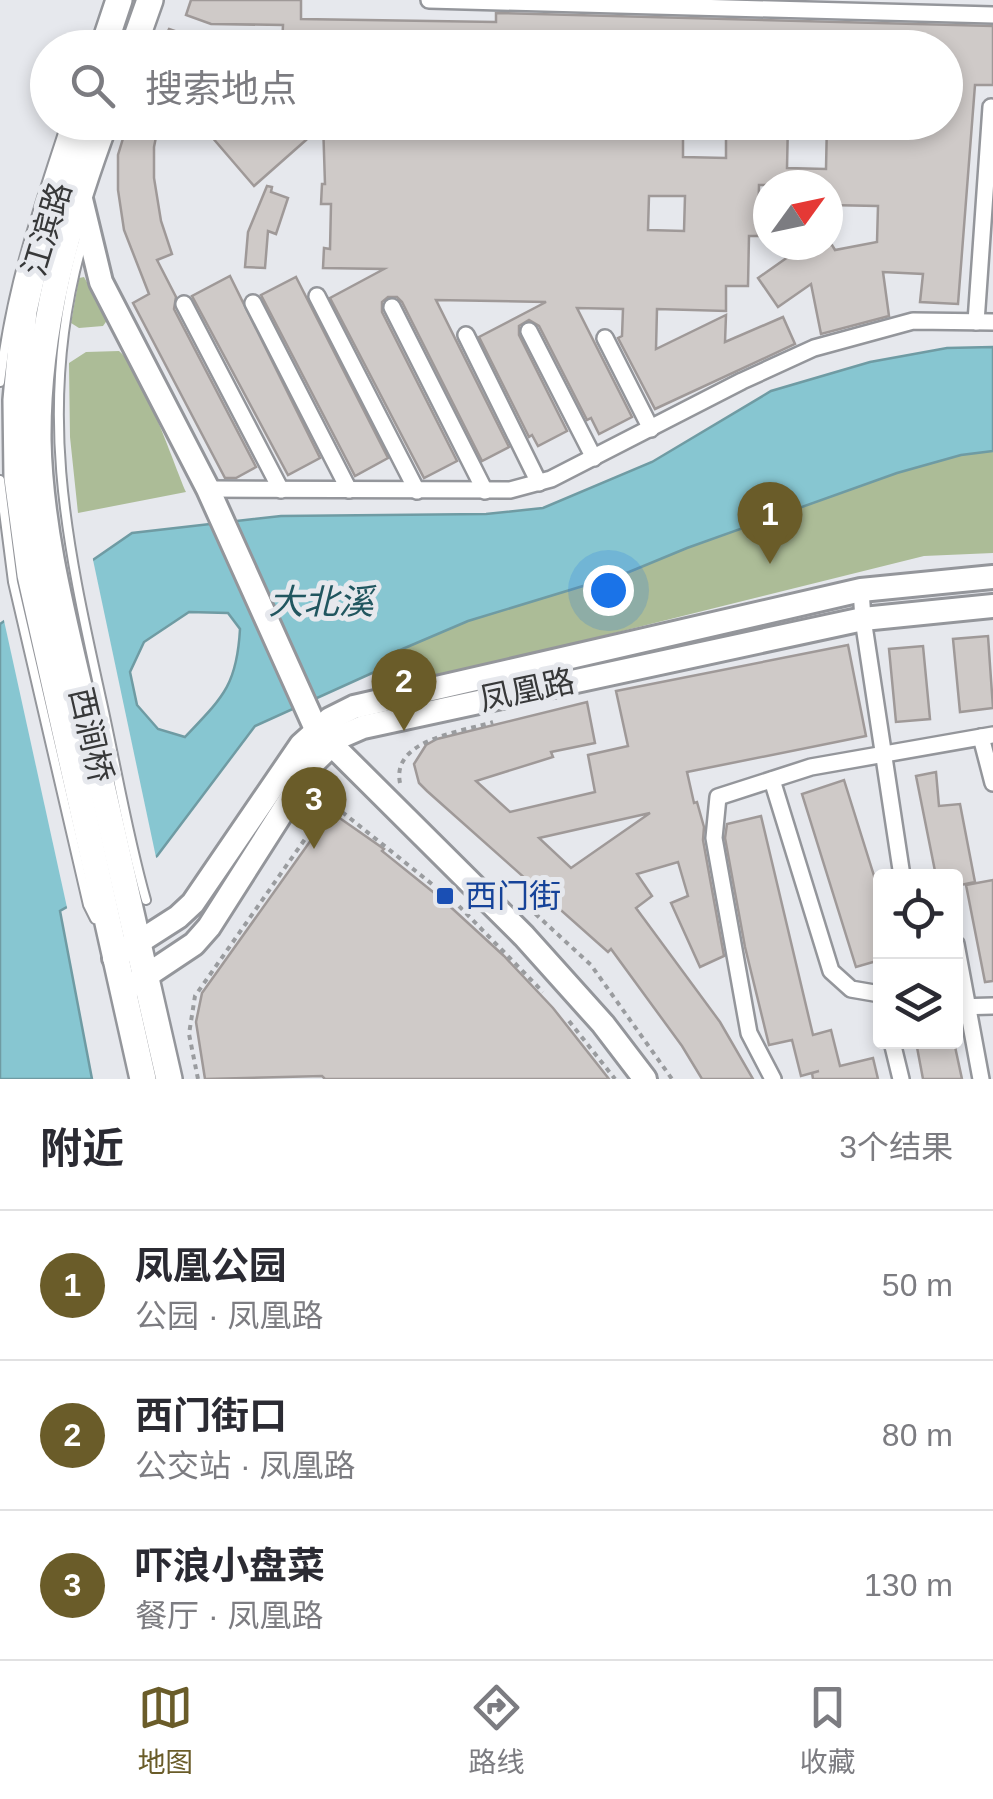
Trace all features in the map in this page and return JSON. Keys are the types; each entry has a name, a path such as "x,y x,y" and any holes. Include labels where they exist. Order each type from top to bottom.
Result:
{"main road":[{"path":"109,30 118,0"},
{"path":"139,30 150,0"},
{"name":"江滨路","path":"42,571 22,537 16,439 24,311 74,140"},
{"name":"江滨路","path":"42,571 40,403 54,286 79,191 98,140"},
{"name":"西涧桥","path":"42,571 138,902 138,943"},
{"name":"西涧桥","path":"42,571 98,918 108,958"},
{"path":"138,943 170,1079"},
{"path":"108,958 143,1079"}],"street":[{"path":"429,0 993,15"},
{"path":"211,498 281,490 510,490 594,458 814,348 913,321 985,322 992,107"},
{"path":"79,191 101,282 211,498 318,731 524,936 603,1024 644,1079"},
{"path":"317,296 417,491"},
{"path":"252,302 350,490"},
{"path":"184,304 281,490"},
{"path":"392,307 485,491"},
{"path":"530,331 594,458"},
{"path":"466,335 539,482"},
{"path":"606,338 651,429"},
{"name":"凤凰路","path":"108,958 138,943 193,903 301,744 354,707 861,590 993,577"},
{"path":"861,590 901,869"},
{"name":"凤凰路","path":"318,731 362,727 863,619 993,606"},
{"name":"凤凰路","path":"116,988 146,976 194,944 209,927 314,762 318,731"},
{"path":"773,1079 749,1033 714,838 718,797 811,768 987,736 993,783"},
{"path":"772,780 832,971 851,989 873,993"},
{"path":"963,1008 993,1006"},
{"path":"963,1015 981,1079"},
{"path":"894,1049 901,1079"}],"lane":[{"path":"98,30 108,0"},
{"path":"0,382 20,262 61,140"},
{"path":"42,571 60,478 57,397 62,333 86,229"},
{"path":"0,480 42,571"},
{"path":"116,988 133,1079"}],"path":[{"path":"402,792 398,770 405,756 418,746 505,719"},
{"path":"198,1079 189,1034 195,996 324,812 336,808 458,906 547,996"},
{"path":"518,898 590,964 672,1079"},
{"path":"560,1009 615,1079"}],"green space":[{"path":"84,277 108,319 103,326 79,328 71,323 79,278"},
{"path":"119,351 147,396 186,492 78,513 70,437 69,363 86,352"},
{"path":"993,451 993,553 924,556 474,668 396,692 386,656 468,621 629,572 897,473 961,455"}],"water":[{"name":"大北溪","path":"993,347 993,451 961,455 897,473 629,572 468,621 386,656 381,669 255,726 157,856 60,911 92,1079 0,1079 0,624 132,533 281,516 486,514 543,508 652,462 771,391 870,362 947,348","holes":["189,612 228,613 240,629 235,664 226,689 185,737 158,729 137,705 130,672 144,642"]}],"pier":[{"path":"92,555 157,862 68,912 3,616"}],"building":[{"path":"191,0 301,0 301,19 496,22 496,13 993,26 993,85 975,85 958,304 920,302 923,274 883,272 889,316 821,334 811,284 778,307 758,278 784,260 843,260 843,248 877,242 878,206 843,205 843,170 753,170 748,286 726,286 726,311 657,309 656,349 726,315 725,342 783,317 795,344 655,409 618,338 622,336 623,309 577,308 632,417 599,434 591,418 587,420 539,326 529,320 519,326 519,335 567,431 538,446 532,435 529,437 479,337 546,302 436,300 509,447 482,461 402,302 397,297 388,297 382,302 382,312 457,461 424,478 330,298 384,269 323,268 324,248 330,249 331,204 321,204 325,184 324,140 683,140 683,157 726,158 726,140 788,140 787,168 826,169 827,140 963,140 963,30 283,30 283,25 211,24 186,15","holes":["649,196 685,196 684,231 648,230"]},
{"path":"123,140 155,140 154,178 161,221 172,254 157,260 176,297 174,309 256,467 236,478 225,478 133,303 149,294 124,230 118,155"},
{"path":"214,140 306,140 254,186"},
{"path":"267,186 272,187 271,192 288,198 276,234 268,231 265,268 245,267 248,232"},
{"path":"230,276 320,458 288,475 192,296"},
{"path":"296,277 388,458 355,476 261,295"},
{"path":"988,636 993,708 960,712 953,639"},
{"path":"848,645 866,736 687,772 704,827 724,956 700,967 671,903 688,896 678,862 637,874 652,896 636,908 720,1022 753,1079 702,1079 611,949 608,952 419,783 414,764 426,745 437,739 587,702 595,743 551,752 553,757 476,781 510,812 595,792 588,755 628,746 616,691","holes":["650,813 571,868 539,838"]},
{"path":"923,646 930,719 896,722 889,649"},
{"path":"936,772 939,806 960,804 975,882 963,885 963,869 935,869 916,776"},
{"path":"844,780 873,873 873,962 856,967 802,794"},
{"path":"331,812 384,849 504,956 553,1008 609,1079 205,1079 196,1022 202,993"},
{"path":"761,816 813,1035 831,1030 840,1066 873,1058 878,1079 813,1079 812,1073 819,1071 801,1076 792,1040 769,1045 745,947 725,838 727,824"},
{"path":"993,880 993,981 985,982 966,885"},
{"path":"917,1049 956,1049 962,1079 923,1079"}],"place":[{"name":"凤凰公园","path":"770,564"},
{"name":"西门街口","path":"404,731"},
{"name":"吓浪小盘菜","path":"314,849"},
{"name":"西门街","path":"445,896"}]}
